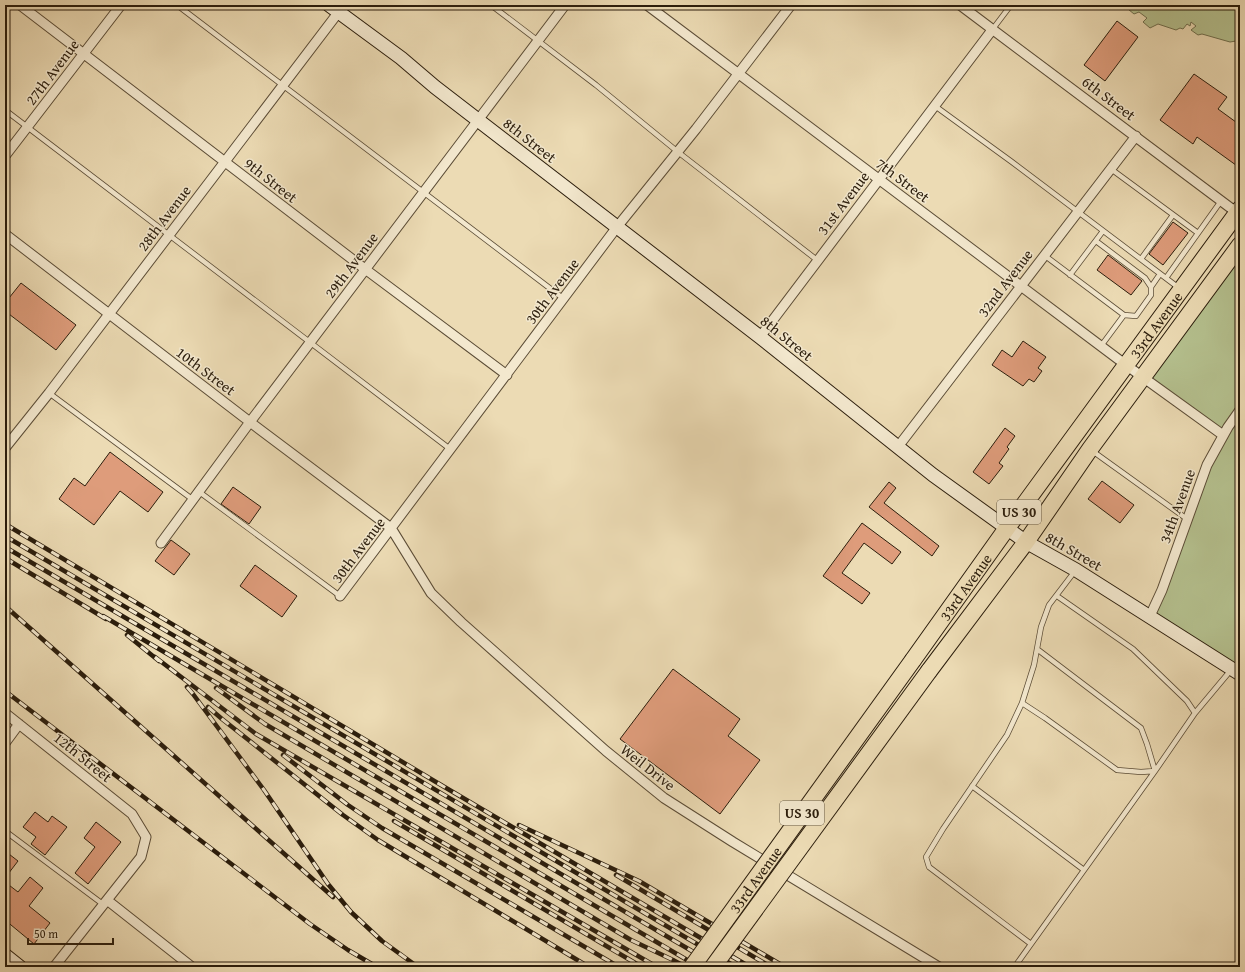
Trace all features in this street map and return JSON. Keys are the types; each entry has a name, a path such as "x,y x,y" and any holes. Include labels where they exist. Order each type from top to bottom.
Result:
{"highway":[{"name":"33rd Avenue","path":"692,967 1007,528 1239,212"},
{"name":"33rd Avenue","path":"713,967 929,671 1026,542 1090,449 1240,245"}],"main road":[{"name":"8th Street","path":"337,7 435,87 760,337 897,448 1026,542 1076,570 1236,671"},
{"path":"5,955 20,967"}],"street":[{"name":"9th Street","path":"20,5 365,269 507,375"},
{"name":"27th Avenue","path":"5,156 121,5"},
{"name":"29th Avenue","path":"161,543 195,495 565,5"},
{"name":"7th Street","path":"647,5 1142,377 1223,435"},
{"name":"30th Avenue","path":"340,596 617,228 678,152 791,5"},
{"name":"6th Street","path":"960,5 1221,201 1239,212"},
{"name":"28th Avenue","path":"5,448 49,393 283,85 337,7"},
{"name":"31st Avenue","path":"760,337 992,30"},
{"name":"32nd Avenue","path":"897,448 1077,211 1136,136"},
{"name":"10th Street","path":"5,234 250,422 392,528"},
{"name":"34th Avenue","path":"1150,616 1162,590 1207,465 1223,435 1240,410"},
{"name":"Weil Drive","path":"392,528 432,593 462,622 611,756 664,798 733,842 939,967"},
{"name":"12th Street","path":"5,713 132,814 146,837 141,857 106,902"},
{"path":"5,743 19,724"},
{"path":"54,967 106,902 192,967"}],"lane":[{"path":"177,5 564,300"},
{"path":"491,5 596,85 678,152 817,260"},
{"path":"992,30 1011,5"},
{"path":"935,106 1181,289"},
{"path":"5,110 450,450"},
{"path":"1110,168 1198,233"},
{"path":"1166,278 1221,201"},
{"path":"1141,259 1173,215"},
{"path":"1070,275 1103,231"},
{"path":"1044,255 1124,315 1136,316 1151,295 1151,287 1146,278 1096,241"},
{"path":"1151,287 1160,274"},
{"path":"1101,346 1124,315"},
{"path":"49,393 340,596"},
{"path":"1090,449 1187,519"},
{"path":"1031,944 929,868 926,857 943,829 1007,735 1022,703 1034,665 1041,626 1049,605 1076,570"},
{"path":"1057,596 1133,648 1187,701 1195,713"},
{"path":"1037,649 1141,728 1155,771"},
{"path":"1013,967 1155,771 1195,713 1236,671"},
{"path":"1022,703 1118,770 1141,772 1155,771"},
{"path":"972,786 1084,870"},
{"path":"5,831 106,902"}],"green space":[{"path":"1123,5 1240,5 1240,44 1236,41 1230,42 1202,34 1198,35 1191,30 1196,26 1191,22 1190,26 1187,24 1183,29 1180,28 1176,30 1158,24 1150,28 1143,22 1147,18 1139,12 1134,14"},
{"path":"1240,244 1240,674 1150,616 1223,435 1143,377"}],"building":[{"path":"1117,21 1138,37 1105,81 1084,65"},
{"path":"1194,74 1227,97 1218,109 1240,125 1240,168 1197,137 1193,144 1160,120"},
{"path":"1173,222 1188,233 1163,265 1149,254"},
{"path":"1108,255 1142,281 1131,295 1097,270"},
{"path":"21,283 76,325 56,350 5,311 5,303"},
{"path":"1023,341 1046,357 1038,368 1042,371 1034,382 1029,379 1023,386 992,365 1002,350 1012,357"},
{"path":"1005,428 1015,436 1007,447 1009,449 999,463 1003,466 989,484 973,472"},
{"path":"110,452 163,492 148,512 120,491 94,525 59,499 74,478 85,486"},
{"path":"1102,481 1134,505 1120,523 1088,499"},
{"path":"889,482 896,488 884,503 939,546 932,556 869,507"},
{"path":"233,487 261,507 249,524 221,504"},
{"path":"862,523 901,552 892,564 864,543 842,573 870,593 862,604 823,576"},
{"path":"171,540 190,554 174,575 155,561"},
{"path":"255,565 297,596 282,617 240,586"},
{"path":"673,669 740,719 728,736 760,760 720,814 620,739"},
{"path":"35,812 48,822 52,816 67,827 45,855 31,844 36,837 23,827"},
{"path":"96,822 121,842 88,884 75,873 95,847 84,838"},
{"path":"5,851 18,861 5,878"},
{"path":"30,877 43,888 29,906 50,923 34,944 5,920 5,882 18,892"}],"railway":[{"path":"5,524 436,782 750,967"},
{"path":"5,536 736,967"},
{"path":"5,547 719,967"},
{"path":"5,558 106,619"},
{"path":"5,606 333,897"},
{"path":"103,616 699,967"},
{"path":"127,635 159,661"},
{"path":"155,657 256,734 657,967"},
{"path":"187,687 264,790 328,884 351,912 382,941 418,967"},
{"path":"216,688 265,724 631,940 686,967"},
{"path":"5,691 310,924 348,950 377,967"},
{"path":"208,707 343,815 378,840 589,967"},
{"path":"283,755 348,805 382,828 619,967"},
{"path":"394,821 642,967"},
{"path":"519,825 639,881 785,967"},
{"path":"616,875 771,967"}]}
